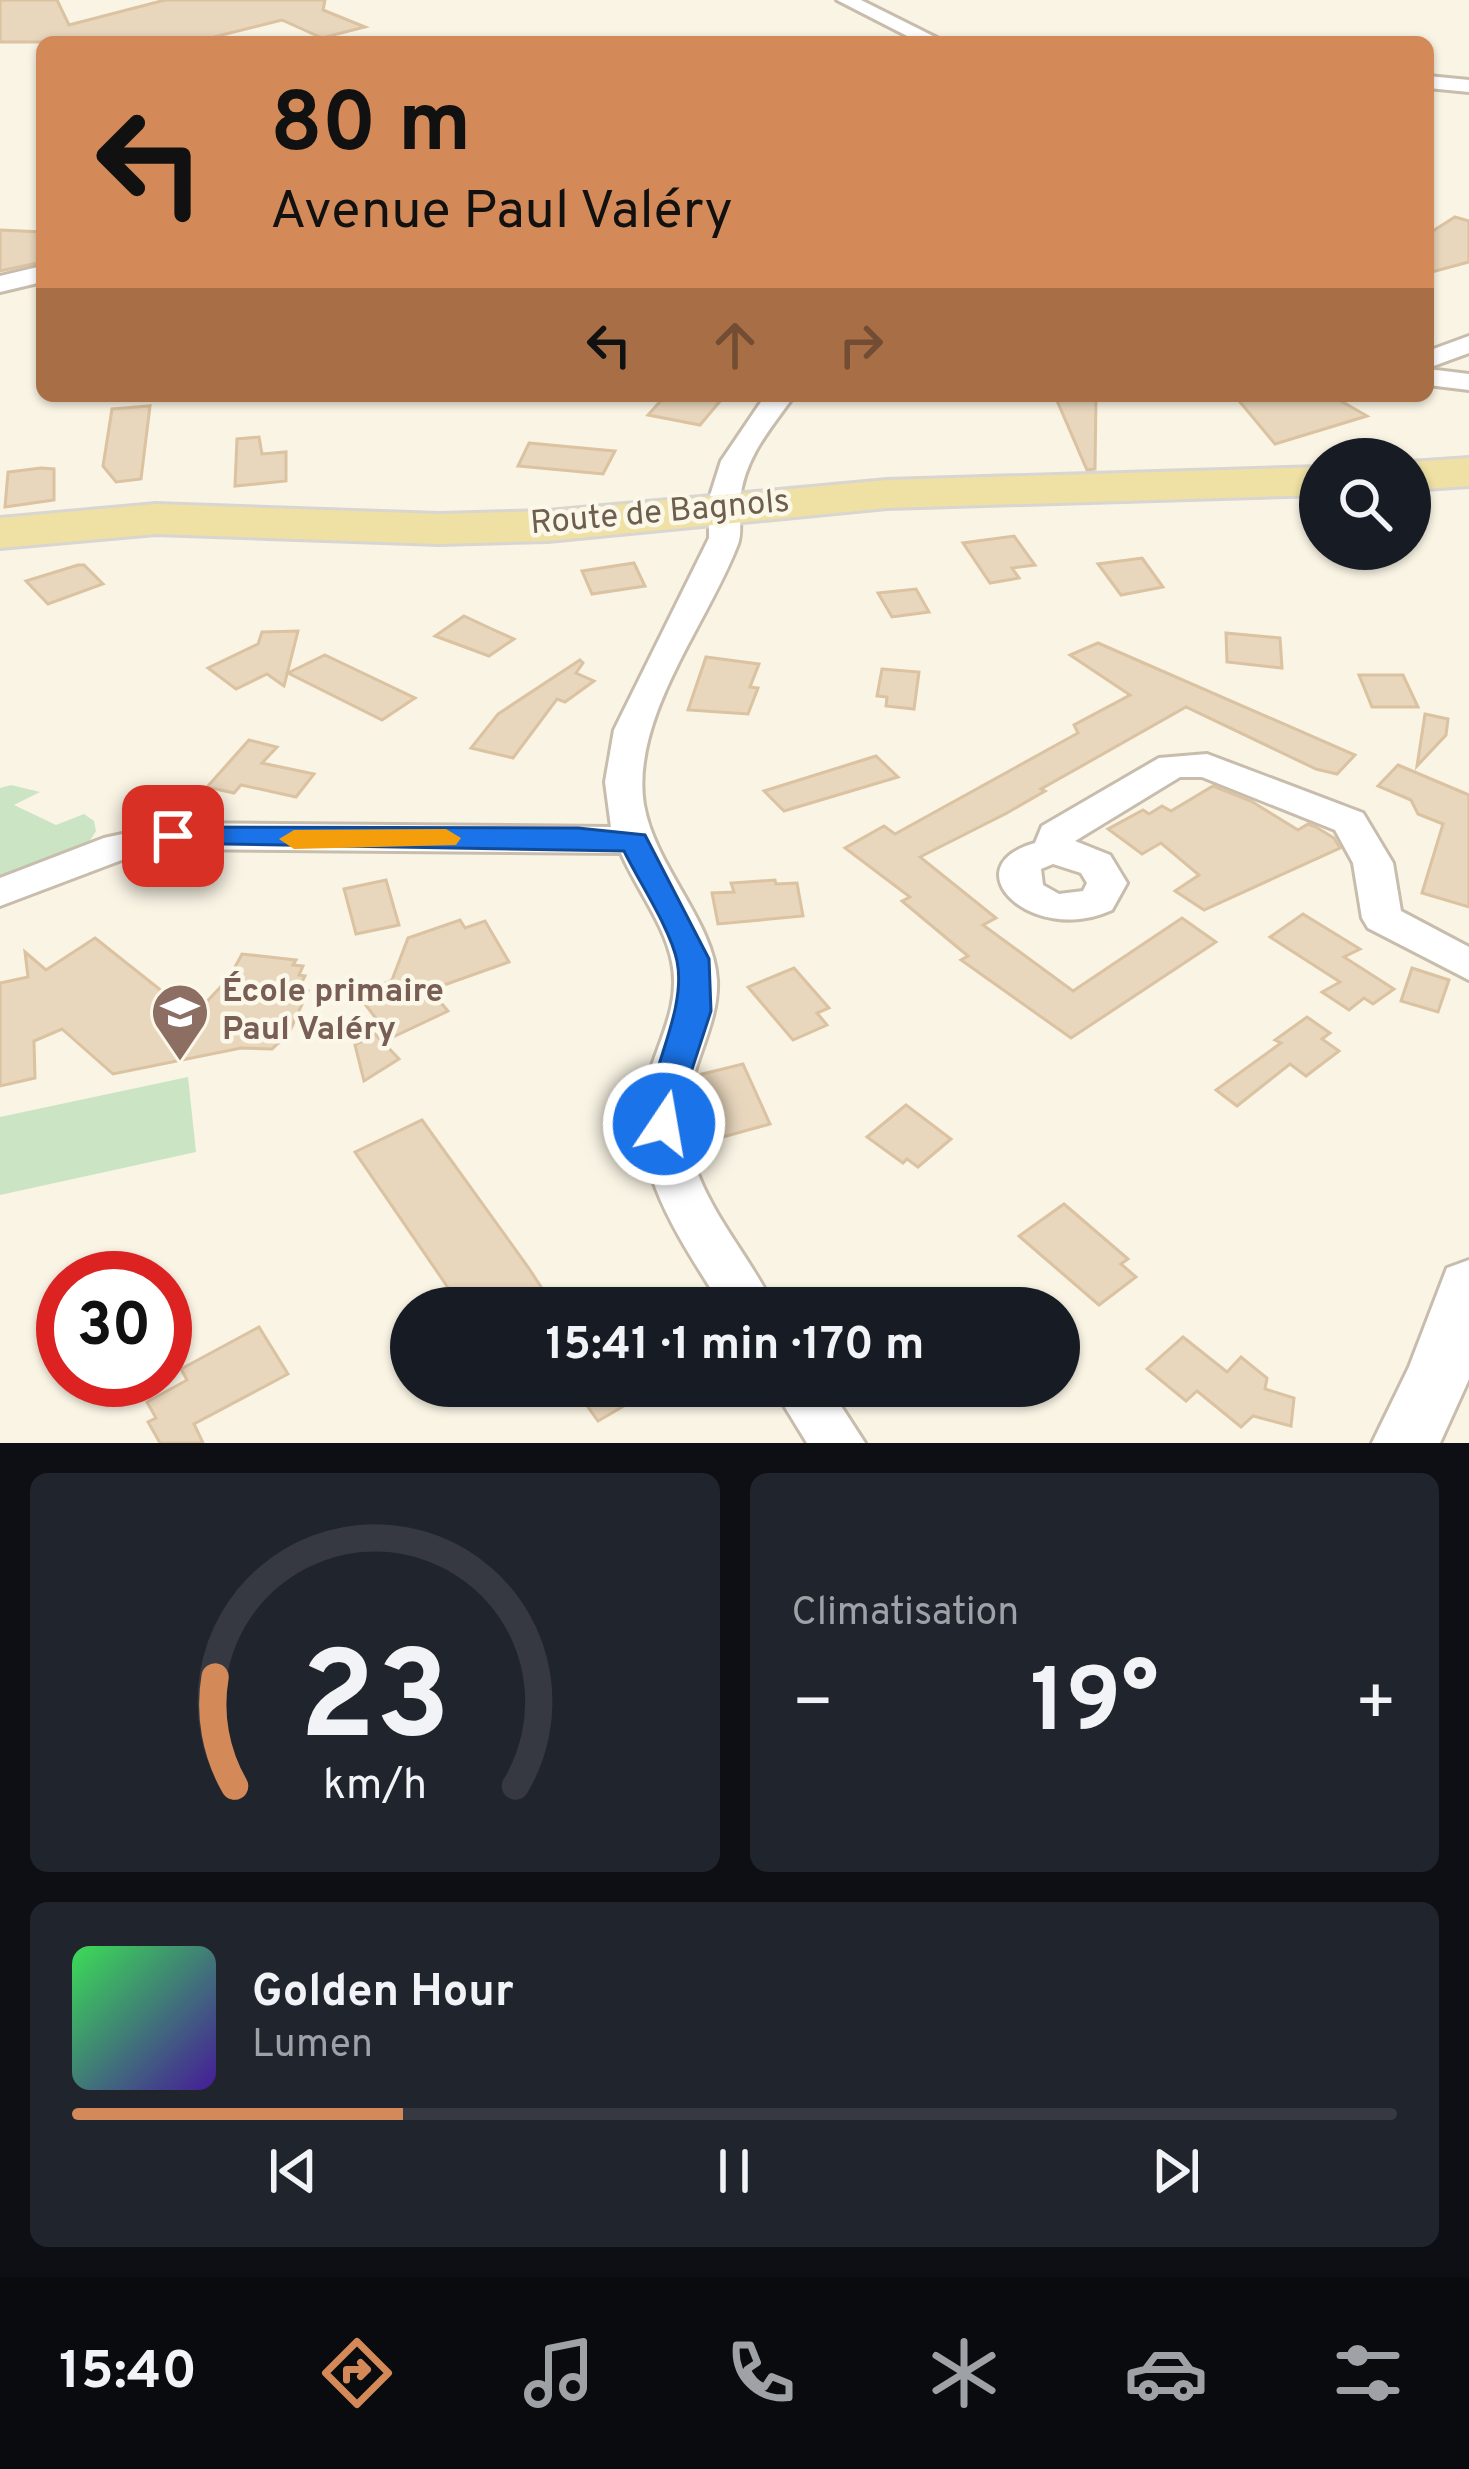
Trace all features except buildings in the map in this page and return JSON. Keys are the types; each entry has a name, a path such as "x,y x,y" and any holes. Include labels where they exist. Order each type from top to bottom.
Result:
{"main road":[{"path":"1431,475 1469,472"},
{"name":"Route de Bagnols","path":"0,533 156,519 388,528 548,526 909,493 1299,482"}],"street":[{"path":"846,0 922,36"},
{"path":"1434,83 1469,86"},
{"path":"0,284 36,275"},
{"path":"1434,358 1469,344"},
{"path":"1434,378 1469,382"},
{"path":"737,1287 691,1211 664,1149 665,1100 695,1011 693,959 634,842 622,805 621,763 632,730 725,538 730,475 752,425 775,402"},
{"path":"1054,851 1056,835 1172,766 1208,764 1349,822 1373,863 1382,918 1469,965"},
{"path":"0,893 118,847 173,836 578,837 634,842"},
{"path":"1406,1443 1442,1369 1469,1286"},
{"path":"813,1407 838,1443"}],"green space":[{"path":"11,785 40,792 14,805 56,825 84,814 94,821 96,831 89,842 0,882 0,788"},
{"path":"188,1077 196,1152 0,1195 0,1117"}],"slow traffic":[{"path":"294,839 446,838"}],"place":[{"name":"École primaire Paul Valéry","path":"180,1063"}],"route":[{"path":"173,836 578,837 634,842 693,959 695,1011 665,1100 664,1124"}]}
